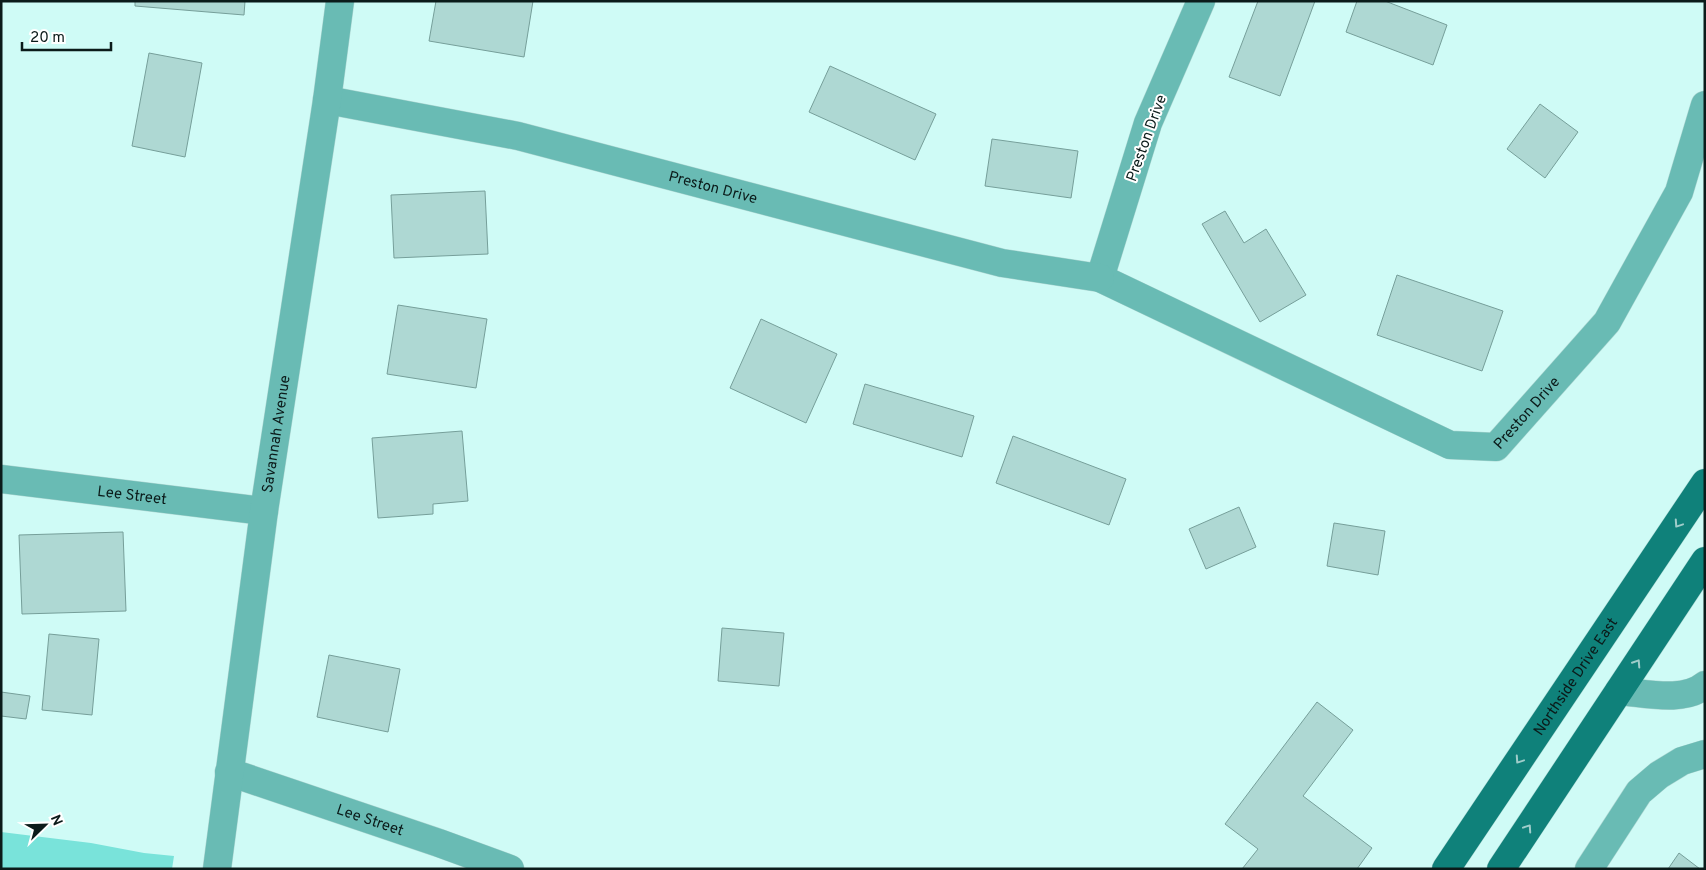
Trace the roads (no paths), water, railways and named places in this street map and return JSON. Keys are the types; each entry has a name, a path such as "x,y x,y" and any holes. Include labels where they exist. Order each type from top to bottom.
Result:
{"main road":[{"name":"Northside Drive East","path":"1446,869 1705,483"},
{"path":"1501,869 1705,561"}],"street":[{"name":"Savannah Avenue","path":"217,869 264,511 327,100 340,1"},
{"name":"Preston Drive","path":"1100,278 1148,123 1201,1"},
{"name":"Preston Drive","path":"327,100 518,136 1002,263 1100,278 1450,445 1496,447 1607,322 1679,192 1705,105"},
{"name":"Lee Street","path":"1,479 264,511"},
{"path":"1619,691 1687,695 1705,686"},
{"path":"1589,869 1639,792 1659,775 1682,761 1705,754"},
{"name":"Lee Street","path":"229,772 439,842 510,869"}]}
